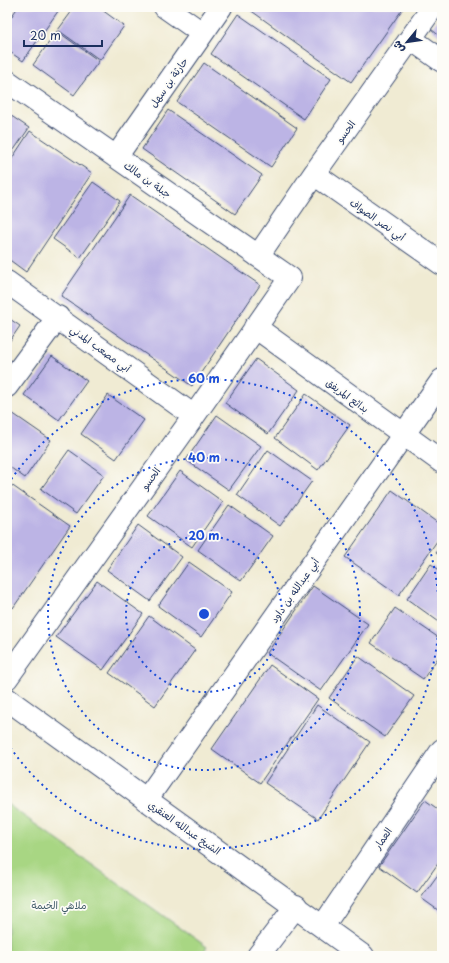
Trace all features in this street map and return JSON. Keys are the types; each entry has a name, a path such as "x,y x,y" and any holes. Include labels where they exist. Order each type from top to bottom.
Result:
{"street":[{"path":"165,7 202,33"},
{"name":"حارثة بن سهل","path":"116,156 221,7"},
{"name":"الحسو","path":"258,256 314,174 433,7"},
{"path":"411,39 442,61"},
{"name":"جبلة بن مالك","path":"7,81 290,278"},
{"name":"أبي نصر الصواف","path":"314,174 442,264"},
{"name":"الحسو","path":"7,678 194,416 290,278"},
{"name":"أبي مصعب المدني","path":"7,282 58,317 194,416"},
{"path":"7,386 58,317"},
{"name":"بدائع المريفق","path":"255,327 442,462"},
{"name":"أبي عبدالله بن داود","path":"146,800 442,380"},
{"name":"الشيخ عبدالله العنقري","path":"7,699 364,956"},
{"name":"العمار","path":"322,926 442,750"},
{"path":"258,956 296,906"}],"green space":[{"name":"ملاهي الخيمة","path":"7,804 207,947 200,956 7,956"}],"building":[{"path":"18,7 61,7 23,61 7,50 7,23"},
{"path":"75,7 98,7 124,26 100,60 58,30"},
{"path":"246,7 404,7 351,82"},
{"path":"442,13 442,38 431,29"},
{"path":"238,14 331,79 304,119 211,54"},
{"path":"57,31 99,61 74,95 33,65"},
{"path":"204,63 297,128 271,167 177,102"},
{"path":"168,110 262,175 235,214 142,149"},
{"path":"7,113 29,128 7,160"},
{"path":"30,131 92,173 26,272 7,258 7,166"},
{"path":"93,182 120,201 80,258 53,239"},
{"path":"130,195 260,285 192,386 61,296"},
{"path":"7,317 20,326 7,345"},
{"path":"52,356 87,381 59,420 24,395"},
{"path":"256,359 299,390 268,434 225,403"},
{"path":"306,394 350,425 318,470 275,438"},
{"path":"108,395 144,420 116,459 81,434"},
{"path":"12,413 51,440 25,478 7,465 7,421"},
{"path":"217,415 261,446 229,490 186,460"},
{"path":"69,450 104,475 76,514 41,489"},
{"path":"268,450 312,481 280,526 237,495"},
{"path":"180,471 223,502 192,547 148,516"},
{"path":"7,482 70,526 13,608 7,604"},
{"path":"392,490 442,526 442,534 399,595 345,557"},
{"path":"229,505 273,536 241,581 198,550"},
{"path":"138,525 182,557 150,601 107,570"},
{"path":"442,545 442,557 436,553"},
{"path":"189,562 232,592 201,637 158,606"},
{"path":"431,564 442,572 442,624 407,599"},
{"path":"97,581 143,614 103,670 56,637"},
{"path":"313,586 368,624 321,691 267,653"},
{"path":"395,608 442,640 442,652 423,679 371,643"},
{"path":"149,616 195,650 155,706 109,673"},
{"path":"358,656 414,696 385,737 329,698"},
{"path":"270,665 318,699 260,783 212,749"},
{"path":"317,705 370,742 318,819 265,783"},
{"path":"425,800 442,812 442,858 417,893 379,866"},
{"path":"442,869 442,913 421,898"}]}
